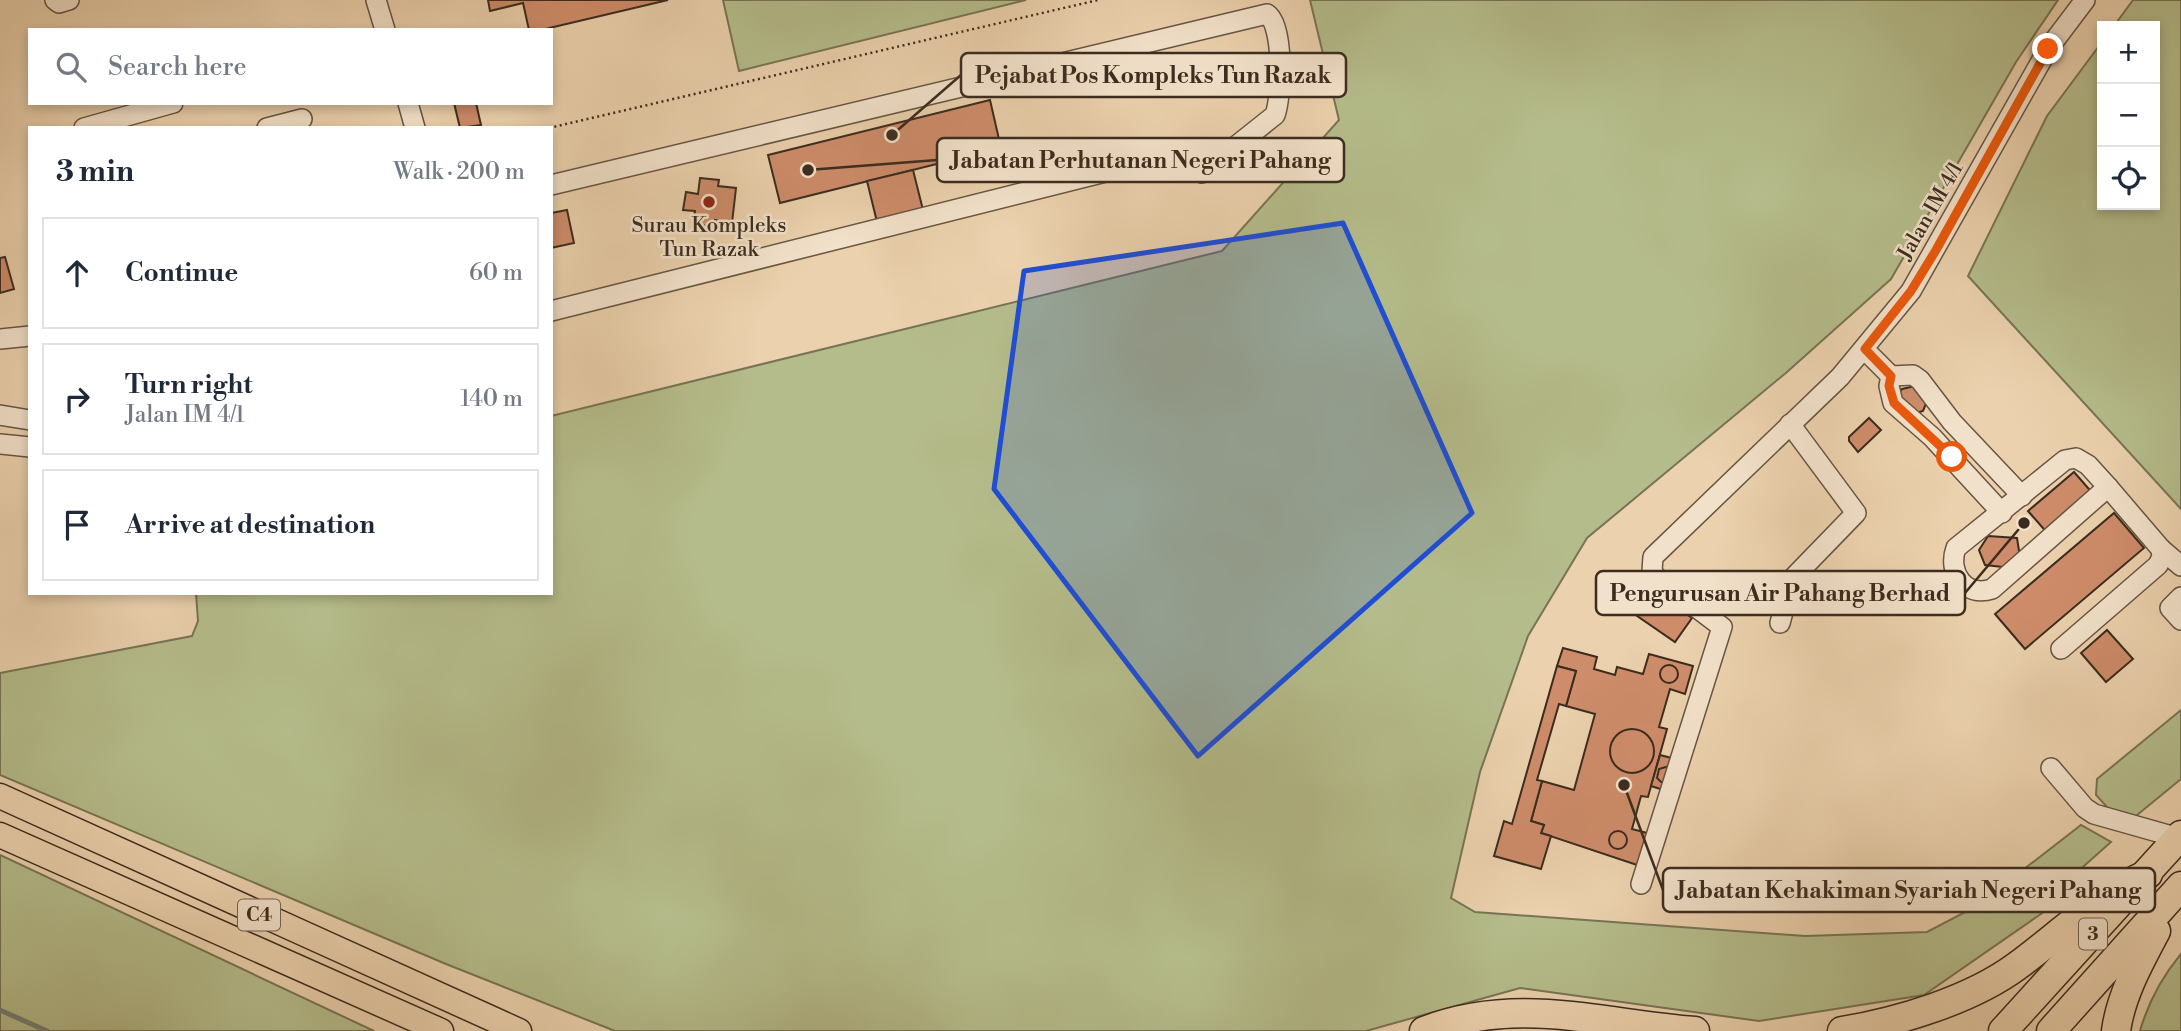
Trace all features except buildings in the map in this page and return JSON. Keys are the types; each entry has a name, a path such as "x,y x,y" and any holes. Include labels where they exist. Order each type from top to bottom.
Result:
{"highway":[{"name":"3","path":"2003,1031 2180,836"},
{"path":"1842,1031 1900,1018 1972,991 2014,969 2122,888 2148,874"},
{"name":"3","path":"2051,1031 2178,890"},
{"path":"2116,1031 2119,1014 2136,968 2178,890"},
{"path":"1424,1031 1487,1014 1536,1012 1695,1031"}],"main road":[{"name":"C4","path":"0,796 519,1031"},
{"name":"C4","path":"0,835 441,1031"},
{"path":"0,843 34,850"}],"street":[{"path":"55,0 59,3 69,0"},
{"path":"376,0 384,28"},
{"name":"Jalan IM 4/1","path":"1641,884 1722,627 1652,571 1653,556 1865,349 1911,291 2048,49 2085,0"},
{"path":"553,185 1267,14 1276,25 1280,102 1275,115 1202,173 1198,161 1186,154 1169,156 983,204 946,201 832,229 801,250 553,312"},
{"path":"91,126 166,105"},
{"path":"409,105 414,126"},
{"path":"273,126 301,117"},
{"path":"0,339 28,337"},
{"path":"1865,349 1891,376 1913,375 1920,380 1952,422 2022,496"},
{"path":"1891,376 1889,386 1894,403 1933,437 2002,513"},
{"path":"0,415 28,420"},
{"path":"1780,623 1792,579 1856,513 1790,424"},
{"path":"0,444 28,447"},
{"path":"2108,487 1992,589 1980,593 1970,591 1954,570 1952,558 1956,548 2066,460 2077,458 2088,465 2108,487 2161,549 2181,566"},
{"path":"2061,649 2158,565 2162,557 2161,549"},
{"path":"2181,597 2170,608 2181,620"},
{"path":"2051,768 2085,808 2094,814 2180,836"}],"path":[{"path":"553,127 1098,0"}],"highlighted area":[{"path":"1343,223 1472,513 1198,756 994,489 1024,271"}],"green space":[{"path":"723,0 1026,0 739,71"},
{"path":"1310,0 2058,0 2016,62 1891,279 1787,372 1587,538 1528,636 1480,772 1451,898 1475,912 1805,936 1927,932 1975,907 2081,825 2111,842 2084,866 2048,909 1924,995 1759,1021 1520,988 1366,1031 615,1031 446,964 0,775 0,673 192,636 198,621 196,595 553,595 553,416 1222,251 1339,120"},
{"path":"2133,0 2181,0 2181,509 1968,276 2047,116 2097,49 2097,210 2160,210 2160,21 2118,21"},
{"path":"2181,710 2181,779 2131,820 2116,817 2096,795 2097,779"},
{"path":"0,855 374,1031 0,1031"},
{"path":"2181,954 2181,1031 2140,1031 2156,991"}],"waterway":[{"path":"0,1010 47,1031"}],"place":[{"name":"Pejabat Pos Kompleks Tun Razak","path":"892,135"},
{"name":"Jabatan Perhutanan Negeri Pahang","path":"808,170"},
{"name":"Surau Kompleks Tun Razak","path":"709,202"},
{"name":"Pengurusan Air Pahang Berhad","path":"2024,523"},
{"name":"Jabatan Kehakiman Syariah Negeri Pahang","path":"1624,785"}],"route":[{"path":"1952,457 1894,403 1889,386 1891,376 1865,349 1911,291 2048,49"}]}
